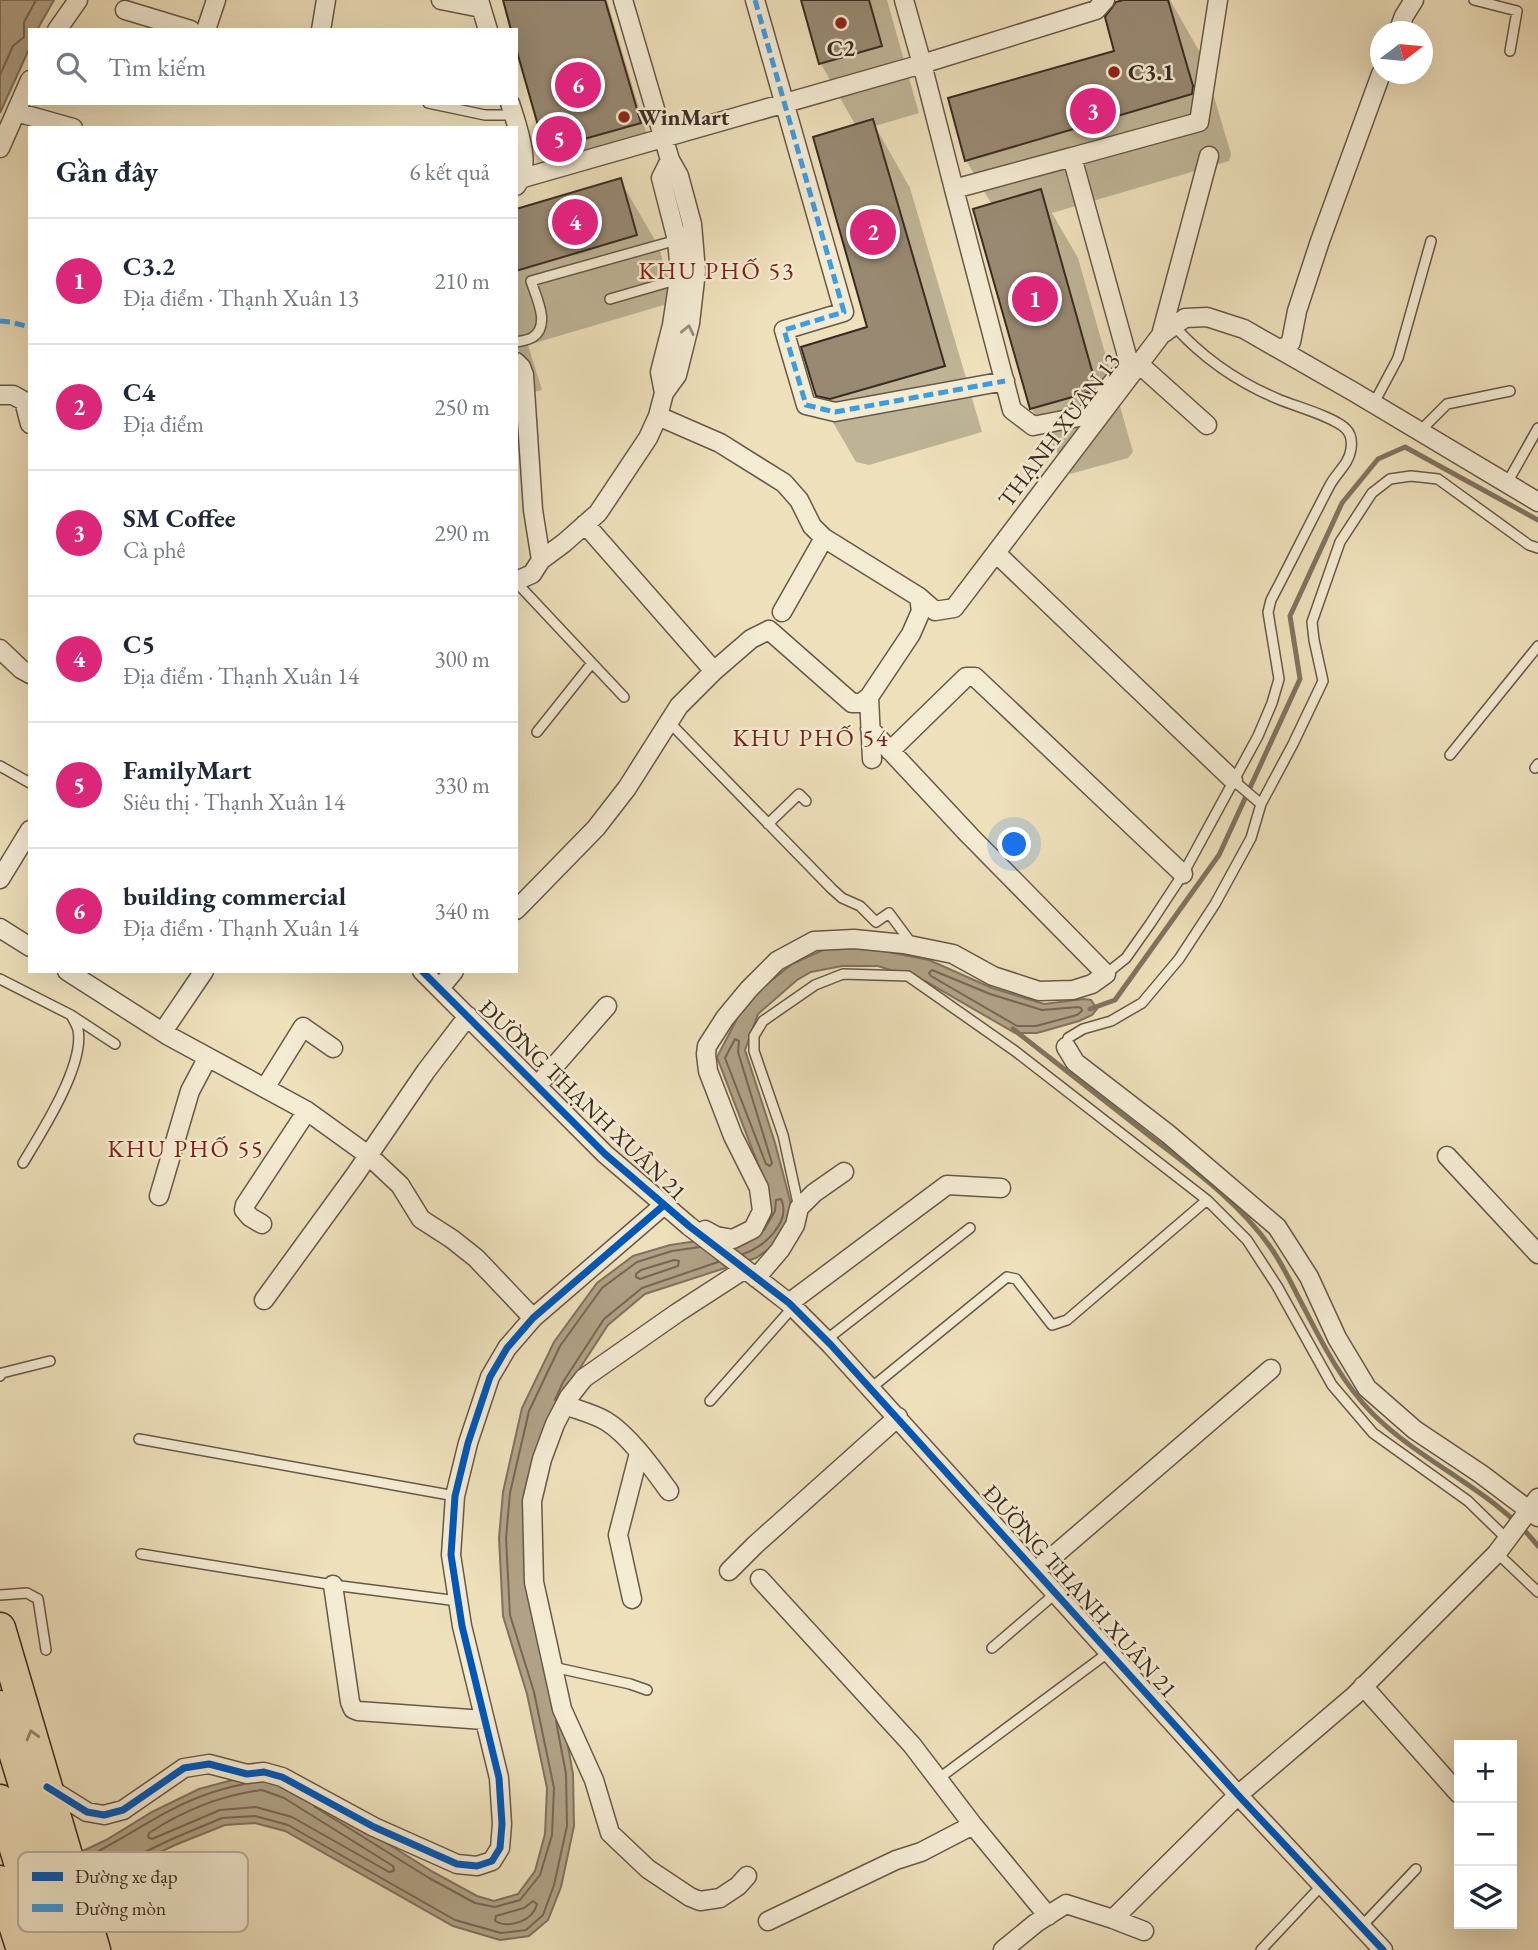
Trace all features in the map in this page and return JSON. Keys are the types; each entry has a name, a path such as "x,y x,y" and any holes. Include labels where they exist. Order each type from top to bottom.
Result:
{"highway":[{"path":"0,1628 47,1787 34,1852"},
{"path":"0,1706 30,1852"},
{"path":"0,1800 27,1852"},
{"path":"45,1932 46,1950"},
{"path":"53,1932 74,1950"},
{"path":"60,1932 95,1950"}],"street":[{"path":"58,28 78,0"},
{"path":"207,28 216,0"},
{"path":"321,28 326,0"},
{"path":"441,0 480,4 487,28"},
{"path":"623,0 663,138 692,223 696,271 690,323 677,375 664,393"},
{"path":"755,0 844,312 784,331 806,405 835,412 1005,381"},
{"path":"904,0 1012,410 1032,426 1084,416 1129,363 1072,157"},
{"path":"518,133 524,157 519,182 1096,10 1105,0"},
{"path":"954,189 1199,122 1218,0"},
{"path":"1402,21 1414,0"},
{"path":"125,10 184,28"},
{"path":"1282,351 1291,342 1297,311 1320,241 1377,84"},
{"path":"0,148 28,85"},
{"path":"512,109 516,126"},
{"path":"16,112 66,126"},
{"path":"1168,330 1209,156"},
{"path":"518,581 532,573 541,560 598,513 648,438 659,416 664,393 660,372 672,325 680,272 677,240 661,178 670,160"},
{"path":"1168,330 1185,318 1207,317 1244,329 1538,502"},
{"name":"THẠNH XUÂN 13","path":"659,416 720,443 784,483 799,500 812,526 824,538 919,597 935,611 954,608 1139,364 1168,330"},
{"path":"518,364 524,375 533,510 541,560"},
{"path":"1139,364 1207,425"},
{"path":"0,395 13,395 24,401 28,416"},
{"path":"585,524 714,671"},
{"path":"782,612 824,538"},
{"path":"996,554 1233,780"},
{"path":"518,908 596,828 627,788 679,706 751,639 769,630 852,703 861,703 869,697 911,634 921,611 919,597"},
{"path":"0,649 28,673"},
{"path":"890,751 966,677 975,677 1183,874"},
{"path":"869,697 872,759"},
{"path":"686,1224 694,1223 716,1236 733,1239 753,1229 762,1210 759,1188 733,1136 706,1062 707,1045 749,989 777,961 814,941 854,939 953,954 993,976 1039,991 1073,990 1093,984 1106,975 870,729"},
{"path":"0,879 28,834"},
{"path":"0,928 28,946"},
{"path":"167,1035 166,1027 203,973"},
{"name":"ĐƯỜNG THẠNH XUÂN 21","path":"424,973 605,1154 686,1224 791,1305 826,1340 1382,1950"},
{"path":"440,988 452,973"},
{"path":"76,974 167,1035 307,1111 368,1155 400,1185 421,1219 476,1258 533,1318"},
{"path":"537,1086 607,1006"},
{"path":"264,1300 468,1016"},
{"path":"265,1088 303,1027 333,1048"},
{"path":"1066,1047 1075,1062 1167,1133 1277,1227 1309,1277 1337,1338 1367,1388 1415,1430 1533,1510 1363,1686 1238,1795 1113,1919"},
{"path":"159,1196 190,1091 208,1057"},
{"path":"262,1224 250,1217 244,1210 245,1205 307,1111"},
{"path":"1447,1156 1538,1255"},
{"path":"747,1876 720,1898 700,1901 648,1869 610,1833 594,1780 562,1709 534,1582 532,1501 542,1459 555,1424 584,1378 677,1313 780,1250 795,1225 799,1208 814,1193 844,1172"},
{"path":"791,1305 947,1185 1001,1188"},
{"path":"47,1787 87,1812 104,1815 123,1810 184,1768 209,1763 247,1774 264,1772 282,1777 374,1827 457,1864 477,1866 492,1861 500,1848 502,1824 499,1778 462,1626 451,1555 455,1496 468,1443 490,1377 507,1348 533,1318 664,1205"},
{"path":"1036,1571 1272,1369"},
{"path":"565,1405 606,1421 624,1436 669,1491"},
{"path":"729,1571 898,1417"},
{"path":"632,1599 618,1535 639,1453"},
{"path":"760,1579 912,1745 1048,1916"},
{"path":"333,1585 353,1709 484,1720"},
{"path":"1363,1686 1454,1788"},
{"path":"768,1921 974,1825"},
{"path":"1003,1950 1036,1923 1066,1905 1144,1931"}],"lane":[{"path":"1474,0 1517,11 1510,51"},
{"path":"438,105 485,115 512,109"},
{"path":"518,342 533,338 541,328 541,316 531,281 677,240"},
{"path":"1374,404 1398,358 1431,241"},
{"path":"610,299 679,279"},
{"path":"1106,975 1126,957 1183,874 1258,736 1279,679 1268,612 1271,600 1332,482 1347,463 1351,450 1351,438 1345,428 1317,413 1280,401 1246,385 1168,330"},
{"path":"1420,431 1447,404 1510,391"},
{"path":"1507,483 1538,428"},
{"path":"1066,1047 1068,1038 1083,1029 1111,1021 1142,1003 1179,959 1215,904 1251,838 1261,804 1323,681 1312,622 1340,542 1372,493 1390,480 1411,476 1438,479 1529,545 1538,548"},
{"path":"518,584 625,697"},
{"path":"1450,755 1538,646"},
{"path":"537,732 592,663"},
{"path":"669,722 842,898 860,906 876,922 889,913 913,946"},
{"path":"0,766 28,782"},
{"path":"1233,780 1261,804"},
{"path":"768,824 799,794 806,801"},
{"path":"799,1208 783,1135 754,1051 754,1036 763,1021 815,985 843,974 908,976 1015,1051 1207,1200 1247,1240 1277,1286 1332,1385 1373,1433 1468,1501 1505,1542 1538,1592"},
{"path":"0,979 71,1015 115,1044"},
{"path":"23,1163 69,1082 77,1051 78,1031 71,1015"},
{"path":"871,1388 1007,1277 1016,1279 1052,1325 1067,1320 1207,1200"},
{"path":"826,1340 970,1228"},
{"path":"710,1401 791,1305"},
{"path":"0,1376 2,1373 50,1361"},
{"path":"139,1439 455,1496"},
{"path":"141,1554 333,1585 458,1601"},
{"path":"0,1595 27,1593 38,1600 46,1650"},
{"path":"992,1648 1056,1593"},
{"path":"938,1779 1110,1652"},
{"path":"553,1667 647,1690"},
{"path":"1361,1927 1416,1869"},
{"path":"1261,1950 1322,1885"}],"water":[{"path":"0,0 54,0 38,28 28,28 28,51 0,113"},
{"path":"841,945 863,947 929,960 992,988 1044,1004 1084,999 1091,1000 1097,1009 1092,1015 1079,1021 1037,1033 1015,1033 925,981 878,966 842,966 811,972 797,980 758,1014 745,1050 775,1143 792,1208 784,1232 770,1248 756,1258 645,1294 608,1325 569,1385 530,1501 573,1774 574,1826 561,1887 548,1920 529,1936 500,1940 453,1926 285,1831 255,1823 225,1825 161,1852 81,1852 199,1789 240,1778 290,1783 433,1872 477,1896 494,1901 518,1894 535,1871 545,1834 547,1788 527,1694 503,1616 499,1538 503,1492 522,1408 554,1342 597,1283 633,1256 670,1245 752,1233 767,1188 717,1057 752,996 792,964"}],"building":[{"path":"503,0 605,0 641,123 545,150 518,55 518,28 510,28"},
{"name":"С2","path":"801,0 869,0 882,46 819,64"},
{"name":"С3.1","path":"1168,0 1193,86 1192,94 965,161 948,98 1114,51 1105,17 1116,2"},
{"path":"873,119 945,366 830,399 816,396 801,347 867,327 813,137"},
{"path":"621,178 637,235 518,270 518,208"},
{"path":"1041,189 1096,385 1090,392 1030,409 973,209"}],"waterway":[{"path":"1090,1009 1115,1000 1219,855 1300,679 1290,616 1342,503 1378,459 1405,447 1538,520"},
{"path":"1013,1029 1231,1202 1259,1232 1275,1255 1333,1362 1362,1402 1393,1432 1501,1509 1538,1546"}],"marked path":[{"path":"755,0 844,312 784,330 806,405 835,412 1005,381"},
{"path":"0,321 28,326"}],"cycle path":[{"path":"424,973 605,1154 689,1226 789,1303 831,1345 1238,1795 1383,1950"},
{"path":"47,1787 87,1812 104,1815 123,1810 184,1768 209,1764 247,1774 264,1772 282,1777 374,1827 457,1864 477,1866 492,1861 500,1848 502,1824 499,1778 462,1626 451,1555 455,1496 468,1443 490,1377 507,1348 533,1318 664,1205"}],"place":[{"name":"С2","path":"841,23"},
{"name":"С3.1","path":"1114,72"},
{"name":"building commercial","path":"578,85"},
{"name":"SM Coffee","path":"1093,111"},
{"name":"WinMart","path":"624,117"},
{"name":"FamilyMart","path":"559,139"},
{"name":"C5","path":"575,222"},
{"name":"C4","path":"873,232"},
{"name":"C3.2","path":"1035,299"}],"district":[{"name":"KHU PHỐ 53","path":"717,270"},
{"name":"KHU PHỐ 54","path":"811,737"},
{"name":"KHU PHỐ 55","path":"186,1148"}]}
